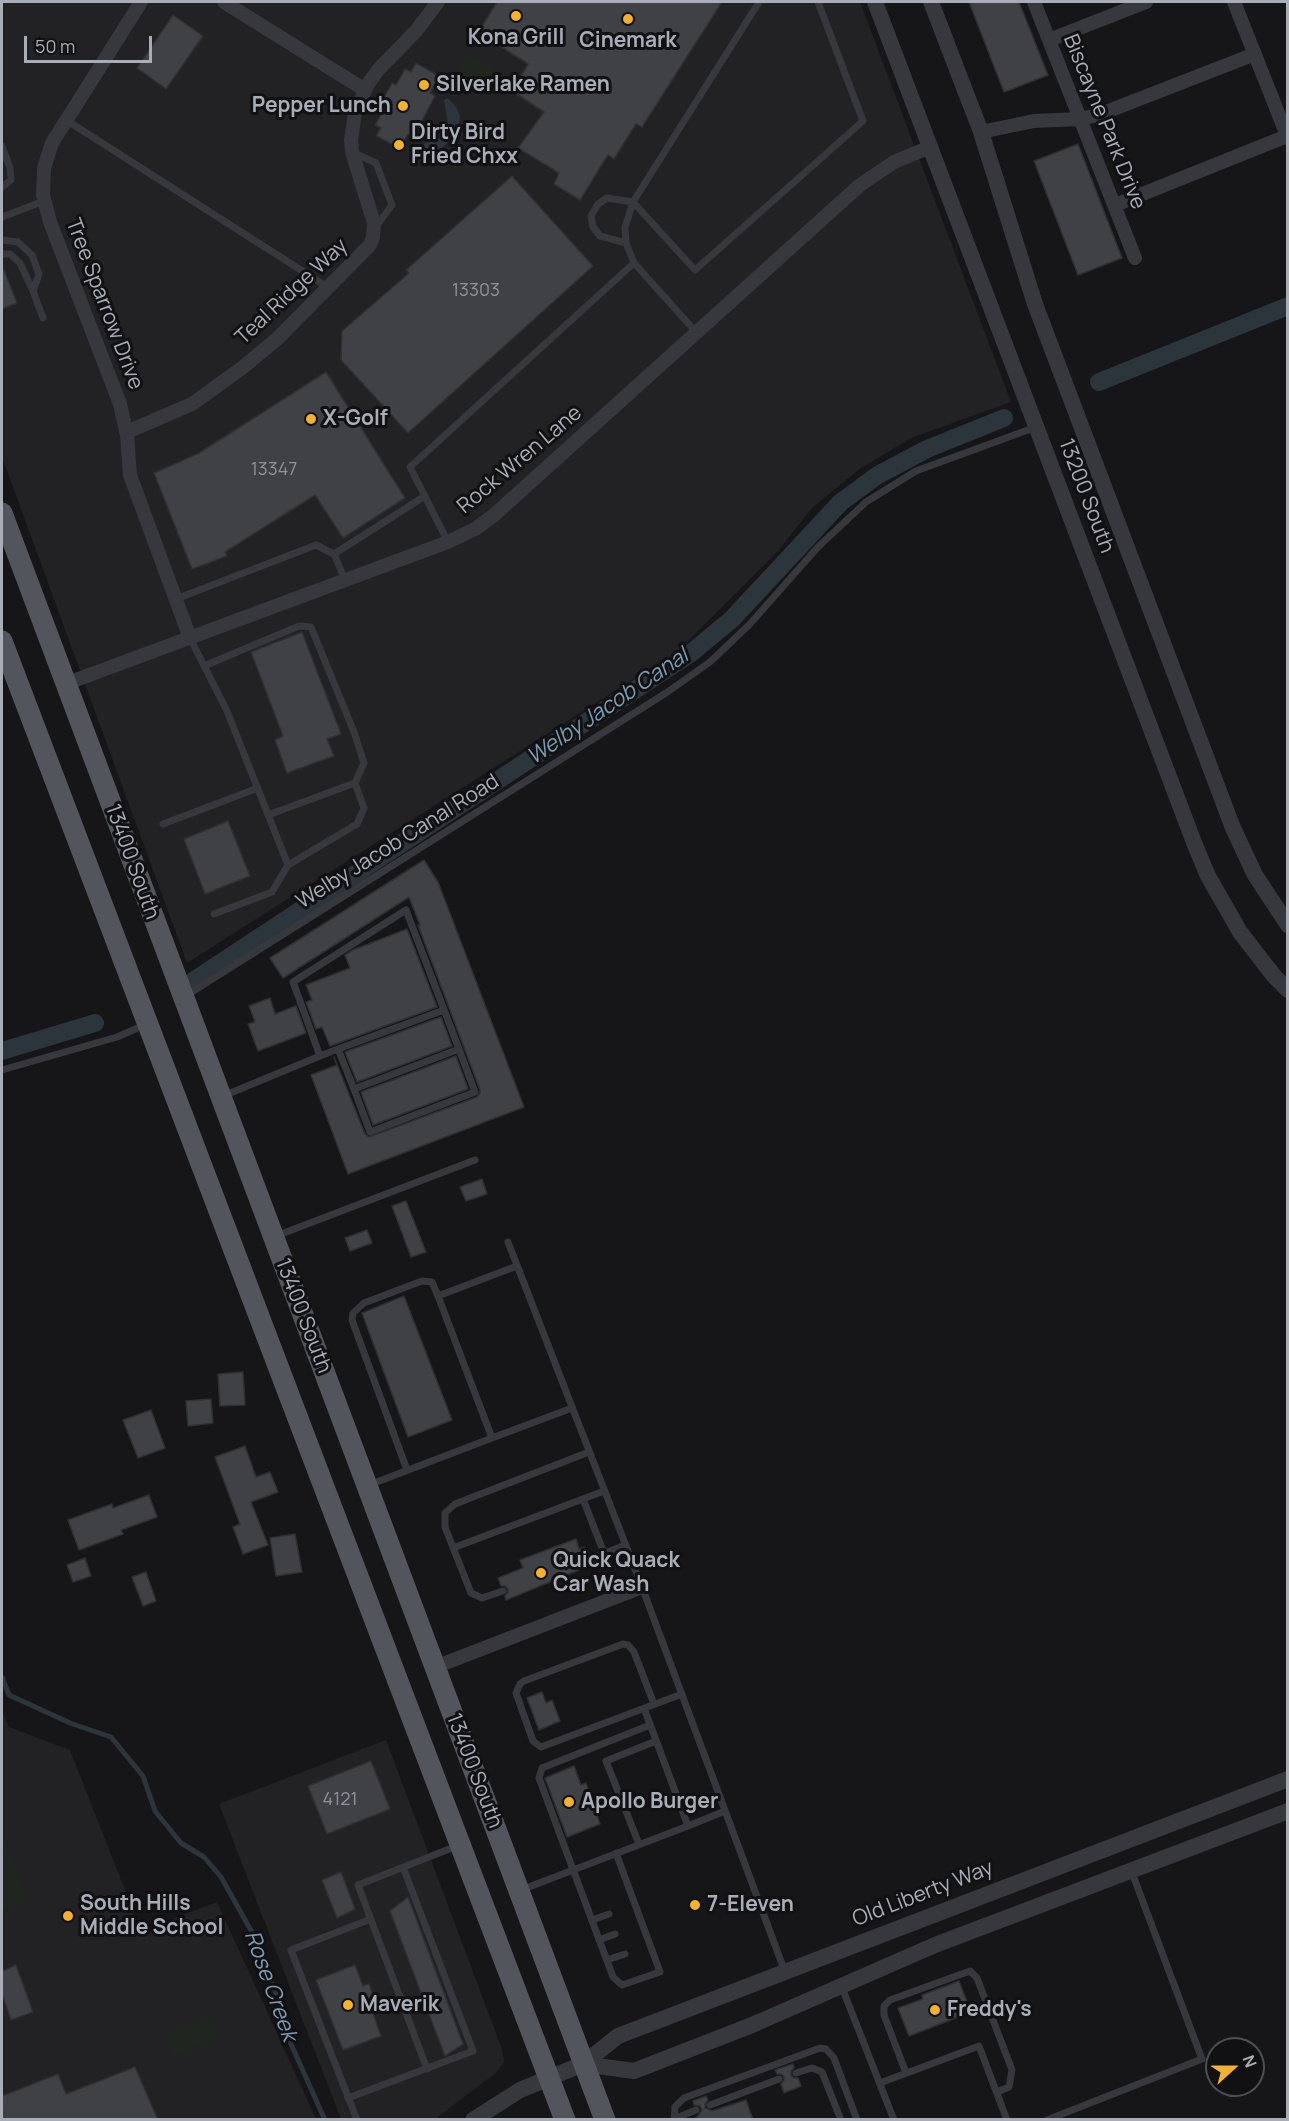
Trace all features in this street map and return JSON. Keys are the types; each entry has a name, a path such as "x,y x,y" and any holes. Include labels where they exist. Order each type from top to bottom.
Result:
{"main road":[{"name":"13400 South","path":"2,513 604,2120"},
{"name":"13400 South","path":"2,641 565,2120"}],"street":[{"name":"Tree Sparrow Drive","path":"141,2 52,143 47,155 43,181 44,201 120,404 127,432 130,475 190,638"},
{"path":"224,2 365,90"},
{"name":"Teal Ridge Way","path":"127,432 171,415 201,398 277,339 370,245 374,230 372,216 352,152 351,140 355,113 365,90 378,70 416,31 438,2"},
{"name":"13200 South","path":"875,2 1203,866 1240,932 1287,990"},
{"name":"13200 South","path":"931,2 981,132 1035,304 1233,828 1255,875 1287,925"},
{"name":"Biscayne Park Drive","path":"1034,2 1135,258"},
{"path":"1049,40 1146,2"},
{"path":"1115,205 1287,137 1234,2"},
{"path":"981,132 1034,121 1080,119 1098,115 1255,54"},
{"name":"Rock Wren Lane","path":"65,684 448,542 475,529 493,516 860,185 894,162 930,147"},
{"path":"435,1667 642,1587"},
{"name":"Old Liberty Way","path":"473,2120 520,2090 583,2064 618,2036 1287,1779"},
{"path":"583,2064 634,2071 752,2025 935,1945 1287,1811"}],"lane":[{"path":"697,333 634,263 626,243 625,227 633,202 759,2"},
{"path":"626,243 600,236 593,228 591,216 598,204 607,198 633,202 695,270 863,121 818,2"},
{"path":"66,120 329,288"},
{"path":"2,146 10,168 11,180 2,187"},
{"path":"352,152 376,163 392,205 374,230"},
{"path":"2,217 44,201"},
{"path":"2,240 18,242 32,255 39,274 33,291"},
{"path":"2,254 10,254 20,263 43,318"},
{"path":"448,542 410,467 634,263"},
{"name":"Welby Jacob Canal Road","path":"182,998 666,693 710,662 749,626 819,547 866,502 916,471 1036,426"},
{"path":"334,554 425,496"},
{"path":"176,599 316,545 334,554 345,580"},
{"path":"204,666 299,626 311,627 354,732 364,763 355,783 364,808 357,824 288,866 272,892 214,914"},
{"path":"190,638 227,711 288,866"},
{"path":"268,815 355,783"},
{"path":"163,824 258,788"},
{"path":"320,1056 293,982 406,910 475,1092 370,1132 338,1049"},
{"path":"220,1097 338,1049 444,1010"},
{"path":"2,1070 117,1037 148,1023"},
{"path":"354,1089 459,1049"},
{"path":"273,1237 475,1160"},
{"path":"508,1242 642,1587 785,1972"},
{"path":"438,1296 518,1266"},
{"path":"407,1470 352,1320 353,1313 364,1303 422,1281 432,1282 492,1438"},
{"path":"367,1486 572,1408"},
{"path":"503,1592 482,1598 471,1593 443,1520 449,1508 590,1452"},
{"path":"453,1548 604,1491"},
{"path":"583,1499 604,1553"},
{"path":"589,1559 626,1545"},
{"path":"654,1704 633,1652 628,1645 624,1644 520,1684 517,1688 517,1698 537,1745 546,1747 570,1735 682,1694"},
{"path":"644,1708 688,1826"},
{"path":"616,1853 638,1925 660,1971 622,1985 614,1977 607,1960 539,1783 540,1772 547,1766 650,1725"},
{"path":"639,1844 606,1761 656,1741"},
{"path":"518,1891 725,1811"},
{"path":"427,2069 358,1885 460,1845"},
{"path":"348,2098 473,2051 403,1867"},
{"path":"1047,2120 1202,2059 1131,1870"},
{"path":"592,1920 609,1914"},
{"path":"357,2120 291,1950 371,1919"},
{"path":"600,1940 615,1934"},
{"path":"607,1960 625,1954"},
{"path":"906,2073 884,2015 884,2006 890,2000 970,1971 977,1977 1012,2070 1009,2087 997,2092"},
{"path":"841,1985 894,2120"},
{"path":"880,2083 980,2046 1007,2120"},
{"path":"696,2110 674,2119 675,2107 684,2098 820,2048 826,2049 834,2058 857,2120"},
{"path":"796,2073 812,2068 822,2072 841,2120"},
{"path":"710,2105 779,2079"}],"shaded area":[{"path":"2,2 860,2 1011,402 911,438 861,468 812,508 779,550 679,650 187,963 2,457"},
{"path":"470,56 488,65 498,80 489,89 476,94 469,91 458,66"},
{"path":"448,98 460,115 458,132 442,148 437,158 432,162 423,162 417,158 416,152 430,138 443,132 448,124 444,100"},
{"name":"South Hills Middle School","path":"2,1711 9,1727 70,1750 141,1931 217,1902 316,2119 2,2119"},
{"path":"386,1740 502,2049 504,2062 496,2073 435,2119 341,2119 219,1804"},
{"path":"2,1833 27,1901 2,1910"},
{"path":"209,2018 218,2039 174,2056 166,2035"}],"building":[{"path":"497,2 722,2 642,127 636,124 614,159 608,155 580,200 554,184 559,173 518,148 544,112 512,91 528,64 478,32"},
{"path":"969,2 1019,2 1048,75 1004,92"},
{"path":"173,15 203,36 166,89 137,68"},
{"path":"416,63 439,76 430,93 435,96 414,136 408,134 400,148 376,136 381,128 375,125 383,111 378,108 392,83 396,85 405,69 411,72"},
{"path":"1078,144 1122,258 1078,275 1034,161"},
{"path":"512,176 593,266 408,433 341,360 342,331 409,273 406,270"},
{"path":"2,265 17,303 2,309"},
{"path":"326,372 405,498 343,538 315,495 225,552 227,556 192,569 154,473 199,453"},
{"path":"302,632 341,734 327,739 334,756 287,773 275,740 283,736 251,652"},
{"path":"228,821 250,876 205,894 184,839"},
{"path":"424,860 438,882 524,1107 348,1174 311,1075 337,1065 334,1057 365,1134 369,1137 477,1097 480,1090 409,897 283,978 270,958"},
{"path":"407,929 437,1007 330,1046 322,1027 316,1029 306,1002 312,1000 306,985 350,968 345,955 353,950"},
{"path":"270,998 275,1014 296,1006 306,1033 258,1051 248,1024 255,1022 249,1006"},
{"path":"441,1017 452,1046 357,1082 345,1052"},
{"path":"456,1056 468,1089 373,1125 361,1092"},
{"path":"482,1179 487,1194 466,1201 460,1187"},
{"path":"406,1201 426,1252 411,1257 392,1206"},
{"path":"367,1230 372,1243 350,1251 345,1238"},
{"path":"404,1296 452,1420 408,1437 362,1313"},
{"path":"243,1372 245,1405 220,1406 218,1374"},
{"path":"211,1399 213,1423 188,1426 186,1401"},
{"path":"151,1410 165,1448 138,1458 123,1420"},
{"path":"245,1446 256,1477 270,1472 278,1492 251,1502 268,1545 243,1554 233,1527 240,1524 215,1457"},
{"path":"149,1495 157,1517 121,1530 123,1534 79,1550 68,1520 112,1504 113,1508"},
{"path":"295,1534 302,1572 276,1576 270,1538"},
{"name":"Quick Quack Car Wash","path":"576,1539 579,1549 584,1547 587,1554 584,1562 591,1565 506,1600 508,1589 501,1586 498,1578 523,1568 520,1560"},
{"path":"85,1558 91,1576 73,1582 67,1565"},
{"path":"146,1572 156,1601 143,1606 132,1577"},
{"path":"542,1692 546,1703 552,1700 560,1721 539,1730 527,1698"},
{"path":"371,1761 390,1809 327,1834 308,1786"},
{"name":"Apollo Burger","path":"574,1766 581,1785 586,1783 600,1824 567,1837 545,1778"},
{"path":"341,1872 355,1909 337,1918 322,1880"},
{"name":"Maverik","path":"408,1897 463,2044 445,2056 390,1911"},
{"path":"16,1965 33,2012 11,2020 2,1994 2,1971"},
{"name":"Maverik","path":"355,1965 363,1986 369,1984 374,1997 368,1999 381,2036 343,2050 316,1980"},
{"name":"Freddy's","path":"959,1981 971,2012 909,2036 898,2008 923,1999 922,1995"},
{"path":"793,2064 791,2075 798,2078 801,2086 784,2093 781,2084 784,2076 777,2074 775,2070"},
{"path":"135,2067 158,2120 2,2120 2,2096 58,2074 66,2094"},
{"path":"706,2096 708,2100 705,2108 712,2111 746,2100 753,2120 693,2120 702,2110 700,2106 694,2105 693,2101"}],"waterway":[{"name":"Welby Jacob Canal","path":"1099,382 1288,306"},
{"name":"Welby Jacob Canal","path":"193,981 691,653 732,619 841,502 878,475 927,449 1004,418"},
{"name":"Welby Jacob Canal","path":"2,1051 95,1023"},
{"name":"Rose Creek","path":"2,1677 9,1695 70,1723 111,1737 143,1776 155,1811 181,1843 204,1857 221,1877 253,1934 277,1996 291,2044 325,2120"}],"place":[{"name":"Kona Grill","path":"516,16"},
{"name":"Cinemark","path":"628,19"},
{"name":"Silverlake Ramen","path":"424,85"},
{"name":"Pepper Lunch","path":"403,106"},
{"name":"Dirty Bird Fried Chxx","path":"399,145"},
{"name":"X-Golf","path":"311,419"},
{"name":"Quick Quack Car Wash","path":"541,1573"},
{"name":"Apollo Burger","path":"569,1802"},
{"name":"7-Eleven","path":"695,1905"},
{"name":"South Hills Middle School","path":"68,1916"},
{"name":"Maverik","path":"348,2005"},
{"name":"Freddy's","path":"935,2010"}]}
